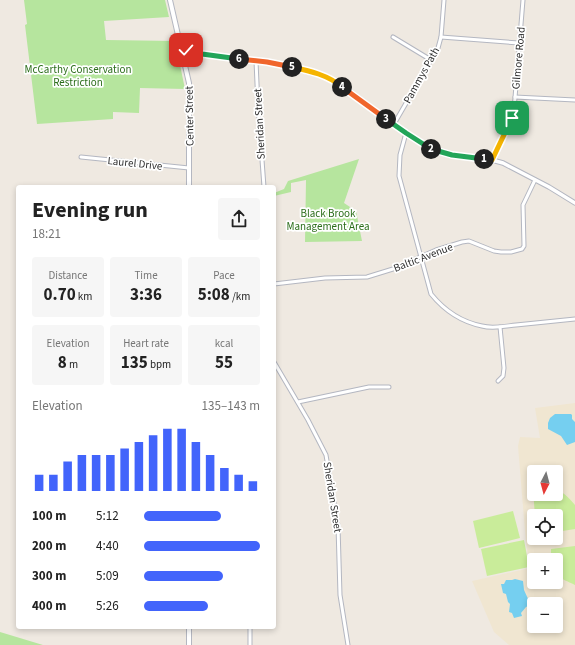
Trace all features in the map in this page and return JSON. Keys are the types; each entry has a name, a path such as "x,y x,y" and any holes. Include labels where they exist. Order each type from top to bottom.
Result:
{"main road":[{"name":"Center Street","path":"170,0 188,74 190,94 189,185"},
{"path":"189,629 189,645"}],"street":[{"name":"Pammys Path","path":"394,124 438,48 441,37 444,0"},
{"name":"Gilmore Road","path":"492,160 514,110 523,0"},
{"path":"393,37 431,60"},
{"path":"441,37 519,44"},
{"path":"182,49 202,54 256,60 304,70 331,79 406,133 436,151 503,163 575,203"},
{"name":"Sheridan Street","path":"256,60 264,185"},
{"path":"515,97 575,100"},
{"path":"406,133 400,155 399,176 431,294 439,304 452,314 468,322 484,327 500,327 575,319"},
{"name":"Laurel Drive","path":"81,157 189,168"},
{"name":"Baltic Avenue","path":"276,284 325,278 367,278 393,269 421,256 469,241 494,251 511,252 522,249 524,239 523,205 535,180"},
{"path":"498,382 503,376 504,368 500,327"},
{"name":"Sheridan Street","path":"276,365 298,402 326,455 338,526 340,595 348,645"},
{"path":"298,402 369,387 389,388"},
{"path":"250,629 250,645"}],"shaded area":[{"path":"575,403 575,645 509,645 494,632 472,581 527,569 527,589 563,589 563,553 528,553 526,543 518,446 520,437 540,438 535,408"}],"green space":[{"name":"McCarthy Conservation Restriction","path":"24,0 165,0 169,17 104,21 106,40 175,41 185,89 140,88 139,113 113,112 113,119 37,124 25,25 27,24"},
{"name":"Black Brook Management Area","path":"359,159 344,203 356,211 362,241 305,242 306,180 291,183 291,192 276,196 276,192 284,189 288,181"},
{"path":"563,493 575,505 575,529 563,531 563,509 534,509 534,501 563,501"},
{"path":"513,511 520,538 479,548 473,521"},
{"path":"524,540 527,556 527,567 487,576 481,549"},
{"path":"575,546 575,585 563,579 563,553 551,553 551,549"},
{"path":"0,632 43,645 0,645"}],"water":[{"path":"555,414 572,415 572,419 575,422 575,442 567,445 561,436 548,429 550,418"},
{"path":"515,579 523,581 524,590 527,597 527,606 521,613 522,616 514,618 512,613 509,612 510,604 506,594 503,593 501,584 504,584 506,580"}],"route":[{"path":"186,50 219,57 267,62 321,75 340,84 424,145 436,151 452,155 492,160 512,118"}]}
